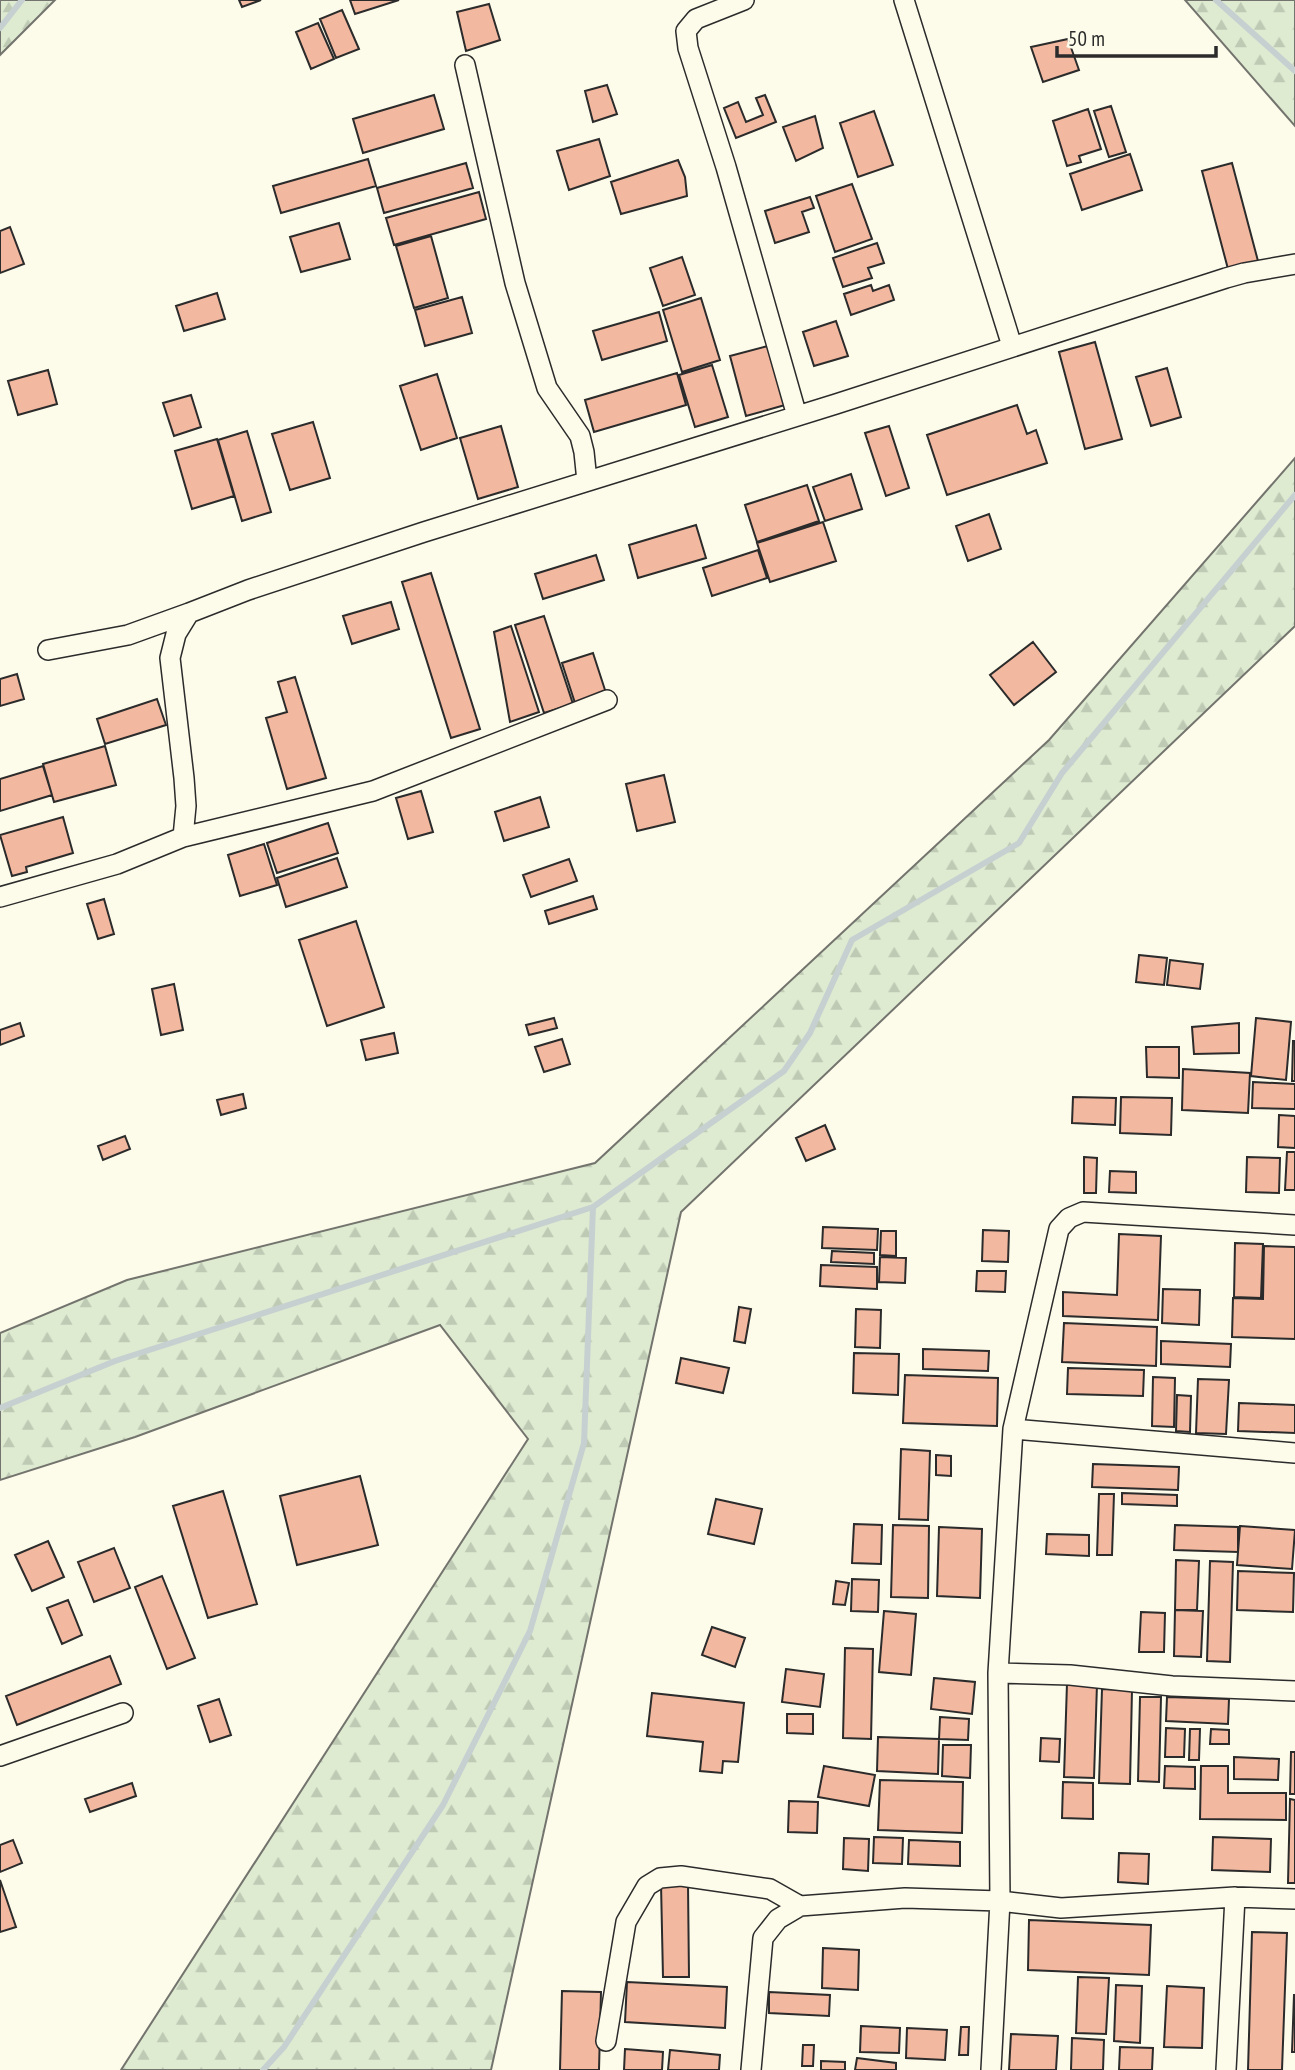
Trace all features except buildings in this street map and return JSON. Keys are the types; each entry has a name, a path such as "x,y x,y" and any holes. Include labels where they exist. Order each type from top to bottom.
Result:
{"street":[{"path":"744,0 696,19 686,31 688,48 726,167 797,416"},
{"path":"904,0 1012,346"},
{"path":"466,65 514,282 547,388 580,436 587,481"},
{"path":"48,650 128,635 248,590 424,531 797,416 1244,273 1295,264"},
{"path":"183,837 186,806 184,778 170,658 176,634 189,613"},
{"path":"0,897 117,864 183,837 373,791 607,700"},
{"path":"991,2070 1000,1901 998,1672 1013,1429 1059,1228 1069,1218 1083,1212 1295,1225"},
{"path":"1013,1429 1295,1452"},
{"path":"998,1672 1070,1675 1172,1686 1295,1690"},
{"path":"0,1756 123,1713"},
{"path":"606,2041 626,1922 647,1886 660,1878 681,1876 770,1889 800,1906"},
{"path":"1226,2070 1235,1897"},
{"path":"751,2070 763,1938 778,1919 800,1906 905,1898 1000,1901 1061,1908 1235,1897 1295,1899"}],"green space":[{"path":"0,0 55,0 0,55"},
{"path":"1185,0 1295,0 1295,126"},
{"path":"1295,458 1295,626 681,1212 491,2070 121,2070 528,1439 440,1325 135,1437 0,1480 0,1333 127,1280 595,1163 1049,740"}],"waterway":[{"path":"0,28 22,0"},
{"path":"1216,0 1295,71"},
{"path":"0,1408 115,1361 593,1207 784,1071 810,1033 852,940 1019,843 1062,773 1295,495"},
{"path":"263,2070 284,2047 443,1805 530,1631 584,1443 593,1207"}]}
